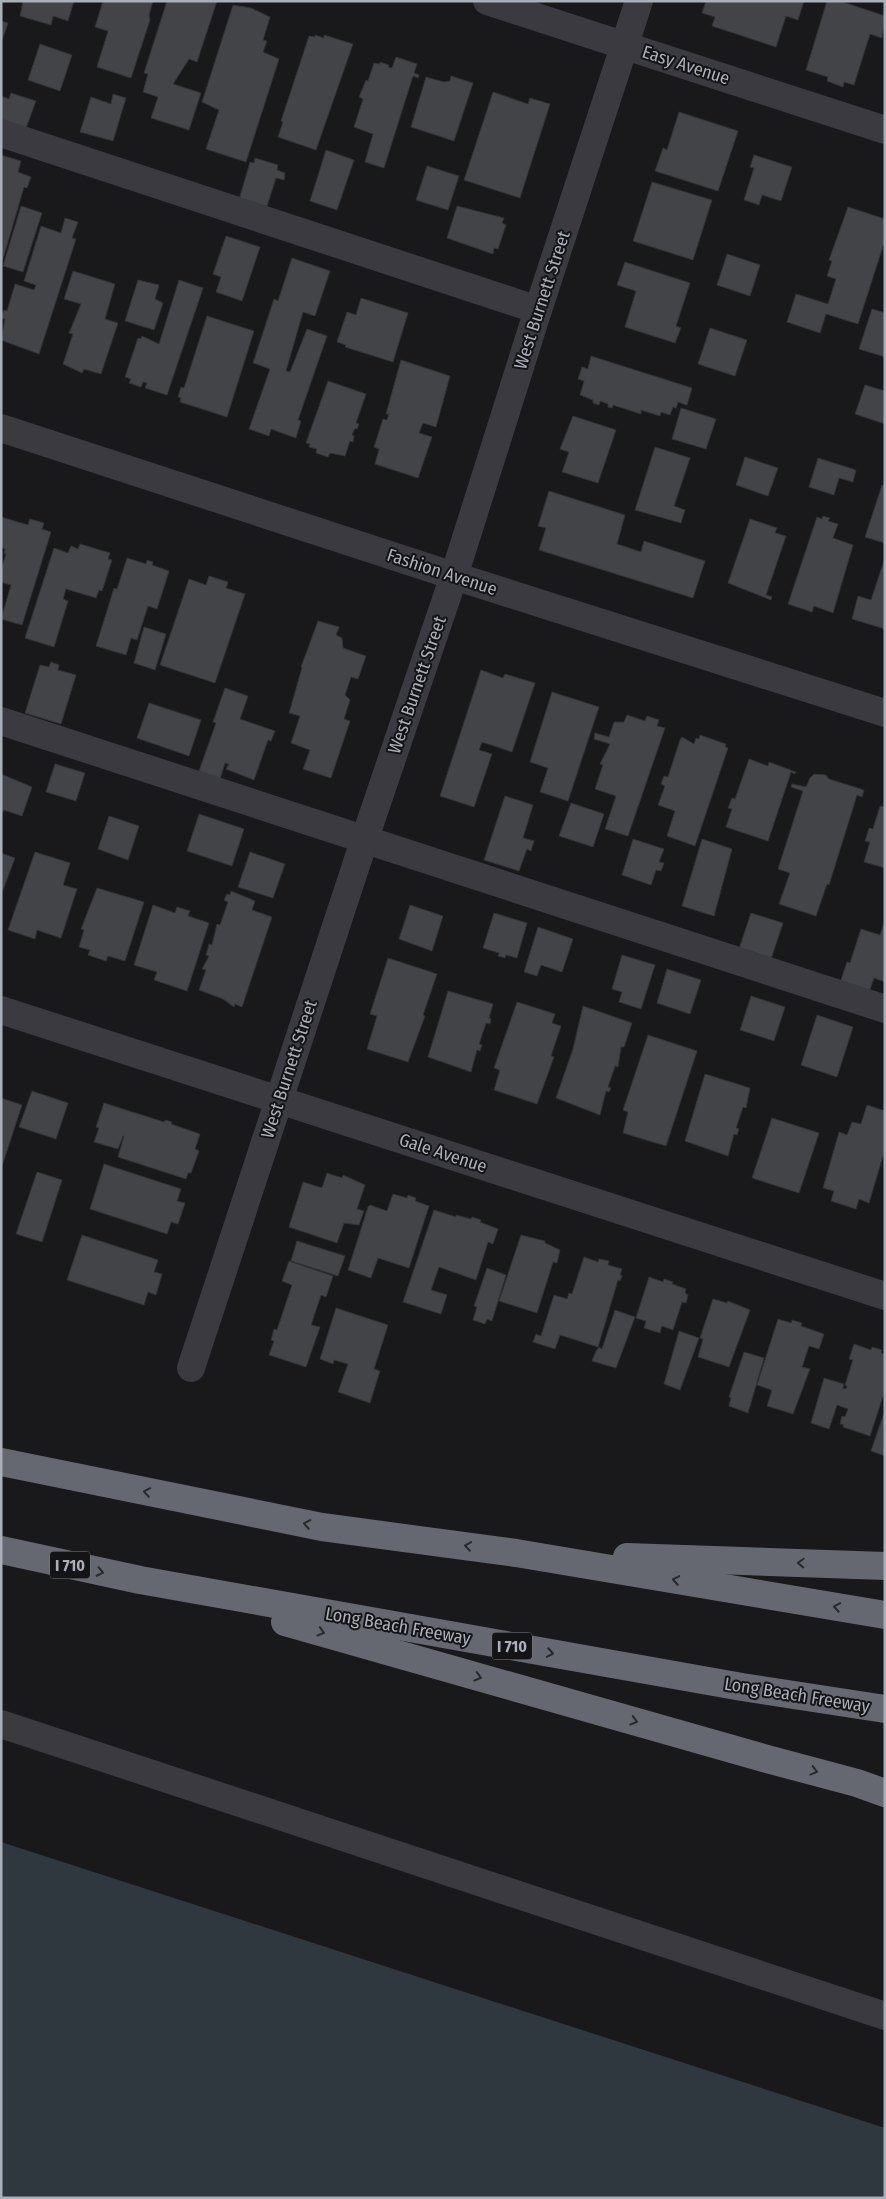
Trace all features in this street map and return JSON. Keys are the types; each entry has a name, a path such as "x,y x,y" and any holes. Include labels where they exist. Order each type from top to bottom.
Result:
{"highway":[{"path":"1,1462 322,1527 516,1552 885,1615"},
{"name":"Long Beach Freeway","path":"1,1550 140,1580 732,1685 885,1709"},
{"path":"516,1552 885,1566"},
{"path":"140,1580 767,1759 857,1782 885,1793"}],"street":[{"name":"Easy Avenue","path":"487,1 885,130"},
{"name":"West Burnett Street","path":"191,1368 364,841 454,576 538,310 639,1"},
{"path":"1,133 538,310"},
{"name":"Fashion Avenue","path":"1,428 454,576 885,713"},
{"path":"1,722 885,1009"},
{"name":"Gale Avenue","path":"1,1010 885,1296"},
{"path":"1,1724 885,2016"}],"shaded area":[{"path":"1,1842 885,2128 885,2198 1,2198"}],"building":[{"path":"23,1 74,1 68,21 53,16 51,25 20,16"},
{"path":"103,1 153,1 149,15 150,20 131,78 97,67 108,31 95,27"},
{"path":"167,1 217,1 197,62 189,59 173,84 201,93 189,130 151,118 158,97 143,92 148,74 144,73"},
{"path":"706,1 804,1 798,20 786,16 776,47 712,26 715,17 702,13"},
{"path":"827,1 840,1 885,16 882,38 870,34 854,85 844,82 843,87 827,81 828,77 806,70"},
{"path":"233,5 251,8 270,17 263,40 267,41 263,52 279,59 246,162 206,149 219,110 202,102"},
{"path":"1,21 8,23 1,43"},
{"path":"315,35 324,38 324,35 353,44 316,150 278,137 283,122 281,121 309,36 315,37"},
{"path":"40,44 72,55 60,91 28,80"},
{"path":"396,57 417,64 414,73 419,75 418,78 413,76 384,168 365,162 373,134 354,127 363,99 359,97 366,80 368,81 374,63 380,64 380,62 392,68"},
{"path":"451,76 473,83 454,141 411,127 426,77 444,82 450,81"},
{"path":"493,92 528,104 530,98 550,104 520,198 464,180"},
{"path":"11,93 36,101 25,131 1,123 1,96 9,99"},
{"path":"113,94 126,98 113,141 80,132 91,97 111,104"},
{"path":"679,112 738,131 718,191 655,171 663,148 667,150"},
{"path":"326,150 354,160 337,210 310,201"},
{"path":"1,155 21,161 18,172 31,177 27,188 24,187 1,266"},
{"path":"754,155 792,167 781,201 762,195 759,205 744,200 754,168 750,167"},
{"path":"255,158 278,165 277,170 285,173 284,180 276,178 267,206 238,203 250,162 254,163"},
{"path":"427,166 459,176 448,210 416,200"},
{"path":"652,182 712,200 693,260 633,241"},
{"path":"21,206 42,213 23,272 3,266"},
{"path":"457,206 504,218 502,223 506,225 498,249 494,248 493,254 447,238"},
{"path":"848,207 885,219 885,240 858,324 826,314 820,333 787,322 796,294 828,304 836,279 827,276 832,261 829,260"},
{"path":"65,218 78,222 72,238 76,239 39,354 1,340 5,319 1,318 4,310 7,311 15,284 34,290 36,285 24,281 41,226 61,233"},
{"path":"226,236 260,247 242,301 216,292 221,277 213,274"},
{"path":"727,254 760,265 750,296 717,285"},
{"path":"292,258 330,271 315,316 303,312 286,371 290,372 307,329 327,336 298,420 301,421 296,438 271,429 269,436 249,429 270,369 253,363 274,299 278,301"},
{"path":"625,262 690,283 676,326 681,328 675,343 625,327 636,291 617,285"},
{"path":"73,271 115,284 105,319 118,323 101,374 84,369 82,373 63,364 73,334 69,333 81,304 64,299"},
{"path":"138,280 159,285 155,299 163,303 154,330 125,321"},
{"path":"179,280 203,288 167,395 145,388 147,383 143,382 141,387 129,383 131,379 125,377 138,338 141,339 142,336 159,344"},
{"path":"361,298 408,313 393,362 345,347 346,345 337,342 347,312 356,315"},
{"path":"872,309 885,313 885,357 859,349"},
{"path":"207,316 254,331 227,417 180,402 181,398 178,397 181,387 184,388"},
{"path":"710,328 747,340 735,376 698,364"},
{"path":"591,356 692,388 687,405 678,402 676,408 673,407 670,415 661,412 660,416 641,410 641,414 613,405 612,408 608,407 608,404 600,401 599,405 593,403 593,400 580,395 584,381 578,379 582,367 588,369"},
{"path":"401,360 450,376 436,427 423,423 419,433 432,437 418,478 375,464 379,449 374,447 383,419 387,420 389,414 386,414"},
{"path":"328,381 366,394 356,423 359,424 352,435 354,436 353,442 350,441 345,456 330,453 328,457 316,453 317,449 309,447 310,444 306,443"},
{"path":"865,385 885,391 885,424 855,414"},
{"path":"681,408 716,419 706,449 672,439"},
{"path":"573,416 616,430 598,483 562,472 569,452 560,449"},
{"path":"655,447 690,458 674,506 685,510 681,523 635,510"},
{"path":"745,457 778,468 768,496 736,485"},
{"path":"818,458 856,470 853,482 839,478 834,495 809,487"},
{"path":"882,485 885,486 885,543 865,537"},
{"path":"549,491 625,515 617,544 641,552 644,541 705,561 693,598 539,550 546,528 538,526"},
{"path":"823,516 830,518 828,521 838,524 833,538 853,545 833,613 814,606 812,612 788,604 817,517 822,519"},
{"path":"1,517 28,525 30,519 44,523 42,529 51,532 22,625 1,619 11,585 1,582 1,570 6,554 4,554 5,549 1,547"},
{"path":"750,519 777,528 775,533 786,536 766,595 772,597 771,600 728,583"},
{"path":"80,544 110,553 108,559 112,560 102,591 99,590 96,598 66,589 63,599 68,601 54,647 25,638 54,548 68,553 71,546 78,549"},
{"path":"127,558 146,564 147,560 153,562 152,565 169,571 157,609 148,606 137,640 131,638 126,655 96,646 114,588 117,589"},
{"path":"884,561 885,629 852,619 858,596 871,600"},
{"path":"209,576 228,582 226,588 245,594 215,683 160,665 189,579 206,585"},
{"path":"318,621 339,627 336,635 342,638 343,648 366,656 358,679 351,677 345,695 350,700 344,719 350,721 331,778 303,769 310,750 291,743 300,716 289,713 301,667"},
{"path":"144,627 166,634 155,670 134,663"},
{"path":"51,662 59,665 58,670 76,675 61,724 25,713 40,665 49,667"},
{"path":"481,670 503,678 505,674 535,683 512,752 482,742 479,750 492,754 474,807 440,796"},
{"path":"225,688 248,696 240,719 275,731 271,741 268,740 254,780 226,769 229,764 225,763 220,779 199,771 216,723 213,722"},
{"path":"552,692 599,707 568,801 540,792 548,768 530,762"},
{"path":"149,703 201,720 189,756 137,738"},
{"path":"627,715 645,721 647,716 659,720 657,726 665,728 628,836 605,829 616,796 595,789 603,765 600,764 610,744 594,739 595,733 609,737 614,722 624,722"},
{"path":"700,735 726,744 725,747 728,748 695,846 667,836 675,811 658,805 665,786 661,784 664,776 668,777 680,740 682,737 694,744 696,738 699,739"},
{"path":"749,759 768,766 769,762 796,772 795,774 791,772 768,841 726,827 732,809 728,808 732,798 735,799"},
{"path":"55,764 85,773 76,801 46,792"},
{"path":"1,774 32,787 22,816 4,810 1,812"},
{"path":"814,774 826,775 829,779 864,790 862,797 857,795 829,885 827,884 816,916 779,904 790,873 778,869 803,791 791,787 792,784 806,787"},
{"path":"505,796 533,805 523,838 534,841 531,851 527,849 519,871 484,860"},
{"path":"571,803 604,814 593,847 559,836"},
{"path":"880,806 885,807 885,868 864,862 870,842 865,841 869,828 873,829"},
{"path":"199,814 244,829 232,866 187,851"},
{"path":"109,816 139,826 128,860 98,849"},
{"path":"633,839 664,849 659,862 664,863 661,871 656,870 651,885 622,875"},
{"path":"702,839 732,849 714,916 682,906"},
{"path":"35,852 70,863 63,885 77,889 61,938 37,930 35,939 8,930"},
{"path":"250,852 285,864 273,898 238,887"},
{"path":"1,853 15,858 1,895"},
{"path":"97,888 144,902 125,961 108,956 106,961 88,955 90,950 79,947 84,930 81,929"},
{"path":"231,891 255,901 252,910 272,917 242,1007 235,1004 234,1007 223,999 199,990 206,970 202,969 209,956 206,955 209,944 212,945 217,924 220,925 228,902 224,900 227,894 230,895"},
{"path":"153,905 175,913 177,907 190,911 188,916 209,923 187,991 154,980 157,972 134,965"},
{"path":"410,905 443,916 432,951 399,939"},
{"path":"494,913 527,923 517,958 506,955 505,958 498,956 499,953 483,948"},
{"path":"751,913 783,923 771,959 739,949"},
{"path":"885,921 885,982 874,978 869,992 840,983 847,962 850,963 861,929 880,935"},
{"path":"538,927 573,939 562,972 541,965 537,976 524,972"},
{"path":"622,955 655,965 641,1009 619,1002 622,992 612,989"},
{"path":"388,958 437,974 423,1015 425,1016 408,1062 367,1049 377,1016 370,1014"},
{"path":"667,969 701,980 690,1014 657,1003"},
{"path":"448,991 493,1004 489,1018 491,1019 490,1024 486,1023 479,1044 482,1045 480,1051 477,1050 471,1072 428,1057"},
{"path":"751,996 785,1007 774,1041 740,1030"},
{"path":"517,1002 555,1014 552,1023 561,1026 551,1056 554,1057 537,1104 494,1090 500,1070 494,1068"},
{"path":"583,1006 632,1023 624,1047 621,1047 618,1067 615,1066 608,1087 611,1088 609,1092 606,1091 600,1115 556,1098 573,1049"},
{"path":"817,1015 853,1027 837,1077 801,1065"},
{"path":"648,1035 697,1051 666,1146 623,1133 628,1112 623,1110"},
{"path":"705,1074 750,1088 746,1108 743,1107 736,1128 739,1129 737,1135 734,1134 728,1156 685,1141"},
{"path":"32,1091 68,1103 56,1139 19,1127"},
{"path":"1,1098 22,1105 1,1169"},
{"path":"104,1103 164,1122 165,1120 172,1122 171,1124 200,1134 195,1149 199,1151 191,1173 188,1173 186,1179 118,1157 124,1136 118,1149 94,1142 99,1128 96,1127"},
{"path":"867,1105 885,1111 885,1149 869,1203 859,1199 856,1209 831,1201 834,1191 823,1188 839,1132 847,1135 852,1122 861,1124"},
{"path":"772,1118 819,1133 799,1193 752,1178"},
{"path":"104,1164 181,1189 177,1201 185,1203 178,1224 171,1222 167,1234 90,1209"},
{"path":"37,1172 62,1180 42,1242 16,1234"},
{"path":"327,1173 342,1178 343,1175 365,1185 357,1209 364,1211 359,1225 344,1223 337,1243 289,1227 303,1182 322,1188"},
{"path":"393,1194 407,1198 408,1195 416,1198 415,1201 429,1206 409,1268 378,1258 371,1278 348,1270 368,1207 370,1205 387,1211"},
{"path":"434,1210 456,1217 456,1215 471,1219 472,1217 498,1229 493,1244 488,1242 476,1280 439,1267 431,1290 447,1295 441,1314 403,1302"},
{"path":"82,1235 158,1260 154,1272 162,1274 156,1295 148,1292 144,1305 67,1280"},
{"path":"521,1235 545,1241 545,1243 560,1250 557,1263 553,1262 537,1313 499,1301"},
{"path":"297,1241 345,1256 338,1276 291,1261"},
{"path":"584,1257 598,1262 599,1259 609,1261 608,1265 622,1269 620,1275 622,1276 620,1281 618,1280 598,1347 560,1335 555,1349 533,1342 536,1334 541,1336 554,1295 567,1299 569,1293 572,1294"},
{"path":"289,1261 333,1276 326,1297 321,1295 311,1325 320,1327 306,1367 269,1355 274,1341 271,1340 274,1329 277,1330 292,1285 282,1281"},
{"path":"487,1268 506,1275 492,1321 487,1319 485,1324 473,1320 477,1307 474,1306"},
{"path":"649,1277 663,1282 664,1279 686,1289 685,1293 688,1295 686,1303 682,1302 673,1330 662,1326 660,1333 644,1328 646,1321 636,1318"},
{"path":"713,1299 727,1303 728,1301 750,1310 729,1367 698,1357 703,1339 700,1338"},
{"path":"336,1308 388,1325 374,1369 380,1371 370,1403 338,1392 348,1364 334,1360 333,1364 320,1359"},
{"path":"615,1310 635,1317 616,1368 592,1361 599,1347 602,1349"},
{"path":"778,1319 791,1323 792,1320 802,1323 801,1326 824,1334 819,1349 809,1346 802,1367 810,1369 793,1414 767,1406 772,1390 757,1385"},
{"path":"679,1331 699,1338 680,1390 664,1384"},
{"path":"854,1344 871,1350 872,1347 882,1350 881,1353 885,1354 885,1390 870,1436 843,1427 844,1425 840,1424 842,1416 845,1417 848,1409 837,1405 829,1429 811,1423 824,1378 844,1384 843,1388 846,1389 847,1386 845,1385 853,1360 849,1359"},
{"path":"744,1352 764,1358 748,1413 729,1406 731,1398 729,1397"},
{"path":"885,1410 885,1456 871,1451"}]}
